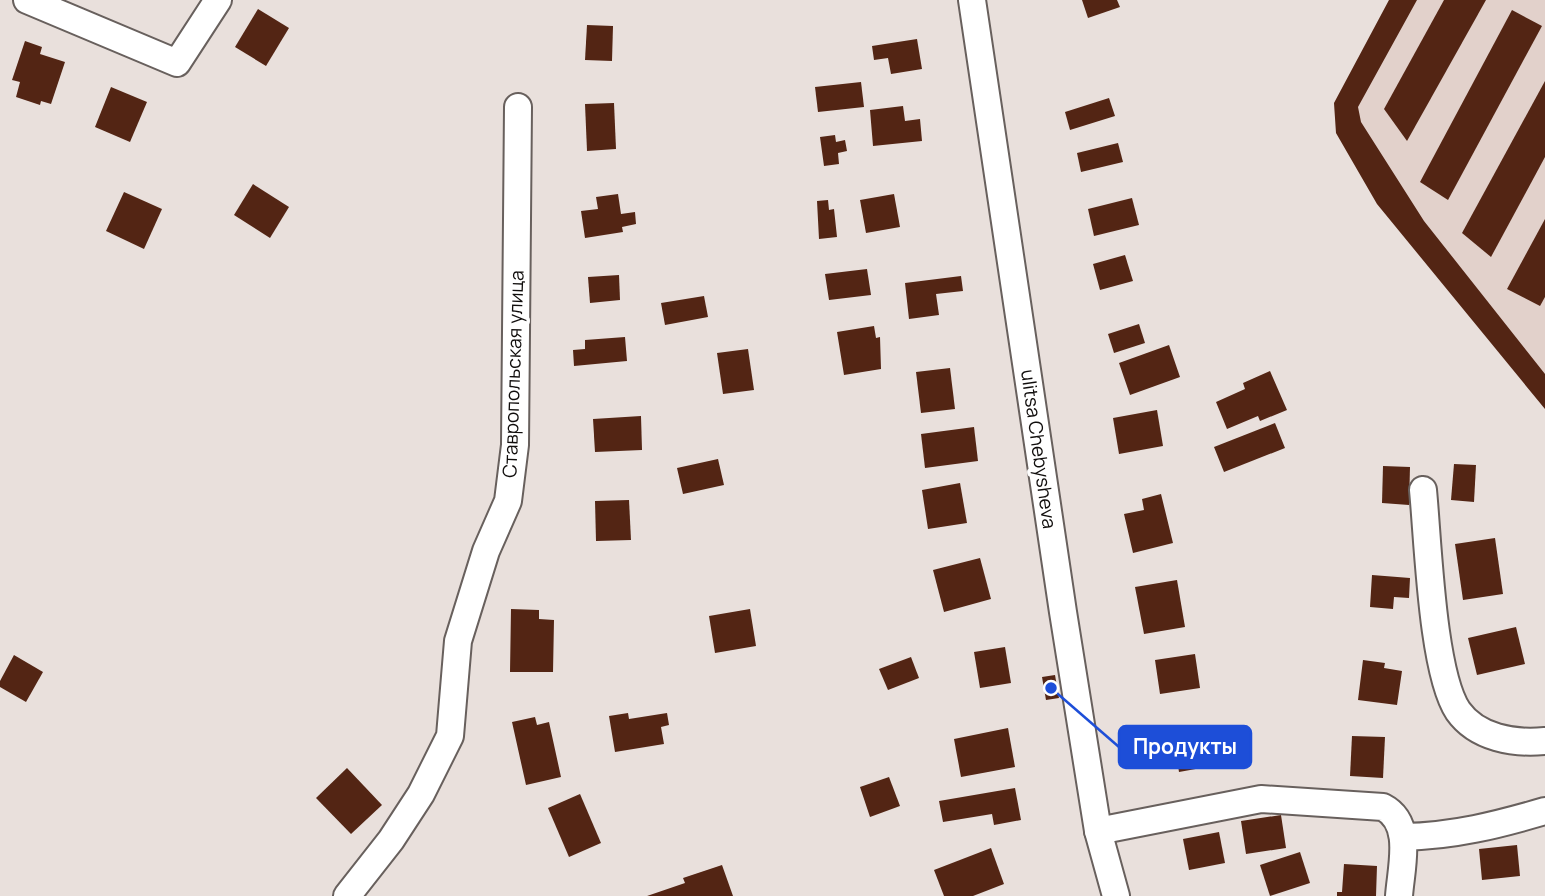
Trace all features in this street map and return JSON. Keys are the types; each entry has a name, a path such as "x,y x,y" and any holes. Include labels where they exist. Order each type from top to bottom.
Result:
{"street":[{"path":"27,0 177,63 218,0"},
{"name":"ulitsa Chebysheva","path":"972,0 1098,831 1116,896"},
{"name":"Ставропольская улица","path":"347,896 413,806 437,766 450,736 458,641 486,551 508,501 515,444 517,107"},
{"path":"1423,490 1433,601 1449,692 1458,712 1474,728 1499,739 1545,741"},
{"path":"1098,831 1261,799 1383,807 1392,812 1404,837 1399,896"},
{"path":"1404,837 1440,836 1482,830 1545,811"}],"shaded area":[{"path":"1389,0 1545,0 1545,409 1377,204 1336,133 1334,103"}],"building":[{"path":"1082,0 1117,0 1120,7 1088,18"},
{"path":"1389,0 1417,0 1358,107 1361,122 1424,221 1545,374 1545,409 1377,204 1336,133 1334,103"},
{"path":"1444,0 1486,0 1407,141 1384,109"},
{"path":"258,9 289,28 266,66 235,47"},
{"path":"1512,10 1542,26 1448,200 1420,182"},
{"path":"587,25 613,26 612,61 585,60"},
{"path":"917,39 922,69 891,74 888,58 874,60 872,46"},
{"path":"25,41 42,47 40,54 65,62 51,104 41,101 40,105 16,97 20,82 12,80"},
{"path":"1545,81 1545,157 1491,257 1462,233"},
{"path":"861,82 864,107 818,112 815,87"},
{"path":"111,87 147,102 130,142 95,127"},
{"path":"1109,98 1115,116 1070,130 1065,112"},
{"path":"614,103 616,149 587,151 585,104"},
{"path":"903,106 905,121 920,119 922,141 873,146 870,110"},
{"path":"835,135 836,142 845,140 847,151 838,153 839,164 824,166 820,137"},
{"path":"1118,143 1123,162 1081,172 1077,153"},
{"path":"253,184 289,207 270,238 234,215"},
{"path":"124,192 162,209 144,249 106,231"},
{"path":"618,194 621,214 635,212 636,224 622,227 623,232 585,238 581,211 598,209 596,197"},
{"path":"894,194 900,227 866,233 860,200"},
{"path":"1132,198 1139,225 1094,236 1088,209"},
{"path":"828,200 829,210 834,209 837,237 819,239 817,201"},
{"path":"1545,219 1545,297 1540,306 1507,289"},
{"path":"1125,255 1133,281 1100,290 1093,264"},
{"path":"867,269 871,295 829,300 825,274"},
{"path":"619,275 620,300 590,303 588,277"},
{"path":"961,276 963,291 936,294 939,315 909,319 905,283"},
{"path":"704,296 708,317 665,325 661,303"},
{"path":"1139,324 1145,343 1114,353 1108,334"},
{"path":"874,326 876,338 880,337 881,369 844,375 837,332"},
{"path":"625,337 627,361 574,366 573,350 585,349 585,340"},
{"path":"1169,345 1180,377 1130,395 1119,363"},
{"path":"748,349 754,390 723,394 717,353"},
{"path":"950,368 955,409 921,413 916,372"},
{"path":"1270,371 1287,410 1260,421 1258,416 1227,429 1216,402 1245,389 1243,383"},
{"path":"1157,410 1163,446 1119,454 1113,418"},
{"path":"641,416 642,450 595,452 593,419"},
{"path":"1275,423 1285,448 1224,472 1214,447"},
{"path":"974,427 978,461 925,468 921,434"},
{"path":"718,459 724,485 683,494 677,468"},
{"path":"1454,464 1476,465 1474,502 1451,500"},
{"path":"1383,466 1410,467 1409,505 1382,503"},
{"path":"960,483 967,523 928,529 922,490"},
{"path":"1161,494 1173,543 1133,553 1124,514 1144,510 1142,499"},
{"path":"629,500 631,540 596,541 595,501"},
{"path":"1495,538 1503,594 1463,600 1455,544"},
{"path":"980,558 991,599 944,612 933,570"},
{"path":"1372,575 1410,578 1409,598 1394,597 1393,609 1370,607"},
{"path":"1177,580 1185,627 1144,634 1135,587"},
{"path":"511,609 539,610 539,619 554,620 553,672 510,672"},
{"path":"750,609 756,646 715,653 709,616"},
{"path":"1516,627 1525,664 1477,675 1468,638"},
{"path":"1005,647 1011,683 980,688 974,652"},
{"path":"1195,654 1200,688 1160,694 1155,660"},
{"path":"14,655 43,672 26,702 0,687 0,681"},
{"path":"911,657 919,678 888,690 879,669"},
{"path":"1363,660 1385,663 1384,668 1402,671 1397,705 1358,700"},
{"path":"1055,675 1059,698 1046,700 1042,677"},
{"path":"628,713 629,719 667,713 669,725 661,727 664,744 615,752 609,716"},
{"path":"535,717 537,725 549,722 561,777 526,785 512,722"},
{"path":"1008,728 1015,767 961,777 954,739"},
{"path":"1212,729 1218,765 1179,772 1173,736"},
{"path":"1352,736 1385,737 1383,778 1350,776"},
{"path":"347,768 382,805 351,834 316,798"},
{"path":"889,777 900,806 870,817 860,787"},
{"path":"1015,788 1021,820 994,825 992,814 943,822 939,801"},
{"path":"580,794 601,843 569,857 548,808"},
{"path":"1281,815 1286,848 1246,854 1241,821"},
{"path":"1219,832 1225,863 1189,870 1183,839"},
{"path":"1517,845 1520,876 1482,880 1479,849"},
{"path":"991,848 1004,884 973,896 944,896 934,870"},
{"path":"1300,852 1310,883 1270,896 1260,865"},
{"path":"1344,864 1377,866 1376,896 1337,896 1337,892 1342,892"},
{"path":"722,865 733,896 647,896 685,883 683,878"}],"place":[{"name":"Продукты","path":"1051,688"}]}
